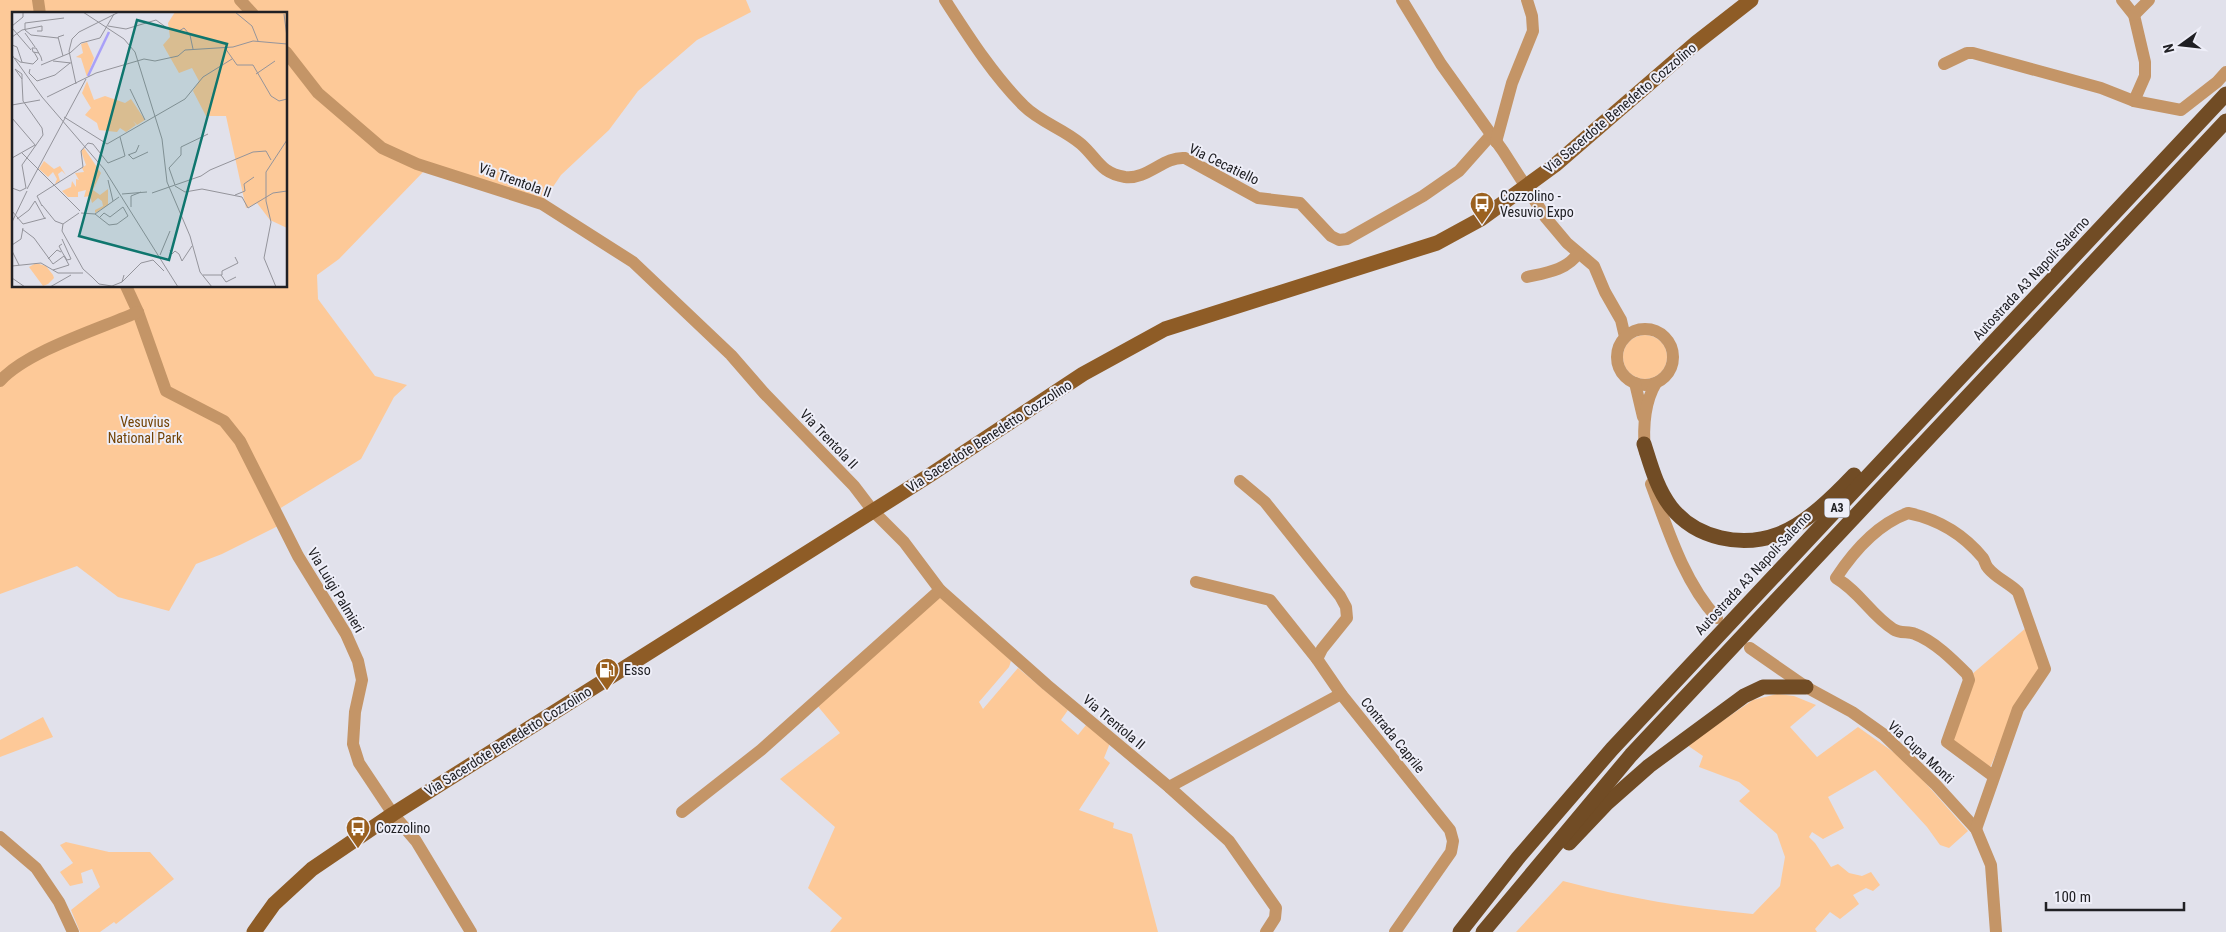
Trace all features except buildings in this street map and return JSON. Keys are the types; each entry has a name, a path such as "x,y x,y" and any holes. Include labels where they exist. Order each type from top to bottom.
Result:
{"highway":[{"name":"Autostrada A3 Napoli-Salerno","path":"1460,932 1518,858 1612,749 2226,94"},
{"name":"A3","path":"1485,932 1631,754 2226,121"},
{"path":"1644,444 1659,488 1672,508 1689,524 1709,535 1730,540 1755,540 1780,533 1806,517 1845,485 1904,426 1941,397"},
{"path":"1485,932 1510,910 1607,803 1649,766 1744,696 1763,687 1806,687"}],"main road":[{"name":"Via Sacerdote Benedetto Cozzolino","path":"254,932 274,904 312,869 393,814 873,511 1083,374 1165,329 1438,243 1481,219 1555,165 1696,43 1751,0"}],"street":[{"path":"240,0 251,12"},
{"name":"Via Cecatiello","path":"945,0 994,72 1025,107 1081,144 1109,174 1128,177 1140,175 1177,158 1185,158 1258,198 1300,203 1331,236 1339,240 1346,239 1423,196 1459,171 1494,139"},
{"path":"1402,0 1441,64 1526,185 1546,218 1578,253 1594,266 1605,292 1621,320 1625,337"},
{"path":"1494,139 1512,82 1533,31 1532,16 1527,0"},
{"path":"2122,0 2134,15 2146,69 2134,101"},
{"path":"2134,15 2149,0"},
{"path":"1944,64 1967,53 1973,53 2101,88 2134,101 2181,110 2217,82 2226,72"},
{"name":"Via Trentola II","path":"288,55 318,93 382,148 416,164 542,204 633,262 731,355 764,394 854,486 873,511 904,542 940,590 1047,685 1229,841 1276,908 1275,918 1266,932"},
{"path":"1527,277 1564,267 1578,253"},
{"name":"Via Luigi Palmieri","path":"127,288 138,312 166,391 224,422 240,441 298,556 351,644 362,672 353,736 355,754 393,814 416,841 471,932"},
{"path":"0,381 20,364 58,345 138,312"},
{"path":"1621,320 1639,330"},
{"path":"1649,329 1659,332 1667,339 1672,348 1671,369 1665,377 1656,383 1646,385 1635,383 1626,377 1620,368 1617,357 1619,346 1625,337 1639,330 1649,329"},
{"path":"1635,383 1644,424 1646,469 1692,585 1706,606 1717,618"},
{"path":"1644,424 1651,392 1656,383"},
{"path":"1240,482 1265,502 1340,596 1346,607 1346,618 1322,649 1317,659"},
{"path":"1976,829 2018,709 2045,669 2018,592 1989,569 1985,561 1961,536 1928,519 1908,513 1884,525 1836,578 1856,591 1871,610 1889,626 1896,631 1910,632 1923,638 1967,674 1969,680 1947,742 1993,776"},
{"path":"1196,582 1270,600 1317,659 1340,694"},
{"path":"682,812 761,750 940,590"},
{"name":"Via Cupa Monti","path":"1750,648 1806,687 1852,712 1882,734 1936,785 1976,829 1991,865 1996,932"},
{"name":"Contrada Caprile","path":"1169,788 1340,694 1450,830 1451,852 1395,932"},
{"path":"0,837 36,868 59,902 73,932"}],"green space":[{"name":"Vesuvius National Park","path":"0,0 746,0 751,12 697,40 638,91 609,130 561,175 540,206 425,170 339,259 317,275 318,299 375,376 407,385 394,397 361,459 279,509 278,526 222,554 196,564 169,611 118,597 77,566 0,594"},
{"path":"1649,335 1661,341 1666,348 1666,366 1661,373 1654,378 1641,379 1633,376 1626,369 1623,353 1626,345 1633,338"},
{"path":"943,595 1011,661 1009,667 979,702 983,709 1018,668 1068,710 1061,720 1078,735 1086,725 1110,743 1104,758 1110,763 1079,810 1114,823 1113,828 1132,834 1158,932 830,932 842,918 808,888 835,827 780,779 840,733 816,704"},
{"path":"2027,627 2041,667 2015,710 1989,770 1952,740 1971,675"},
{"path":"1777,694 1794,696 1816,705 1790,727 1817,757 1858,727 1906,761 1968,831 1949,848 1940,845 1927,827 1875,770 1828,797 1844,828 1823,839 1812,832 1809,837 1831,867 1838,864 1849,873 1862,876 1871,872 1880,885 1873,891 1866,888 1853,895 1859,904 1840,919 1830,912 1815,929 1817,932 1516,932 1563,881 1657,902 1753,914 1780,886 1785,857 1777,834 1739,801 1750,791 1739,782 1699,767 1703,756 1687,745 1753,700"},
{"path":"43,717 53,737 0,757 0,740"},
{"path":"66,842 109,852 150,852 174,879 116,924 114,922 100,932 80,932 71,910 100,887 92,869 81,873 83,883 70,886 60,872 73,863 60,845"}],"place":[{"name":"Cozzolino - Vesuvio Expo","path":"1482,225"},
{"name":"Esso","path":"607,691"},
{"name":"Cozzolino","path":"358,849"}]}
